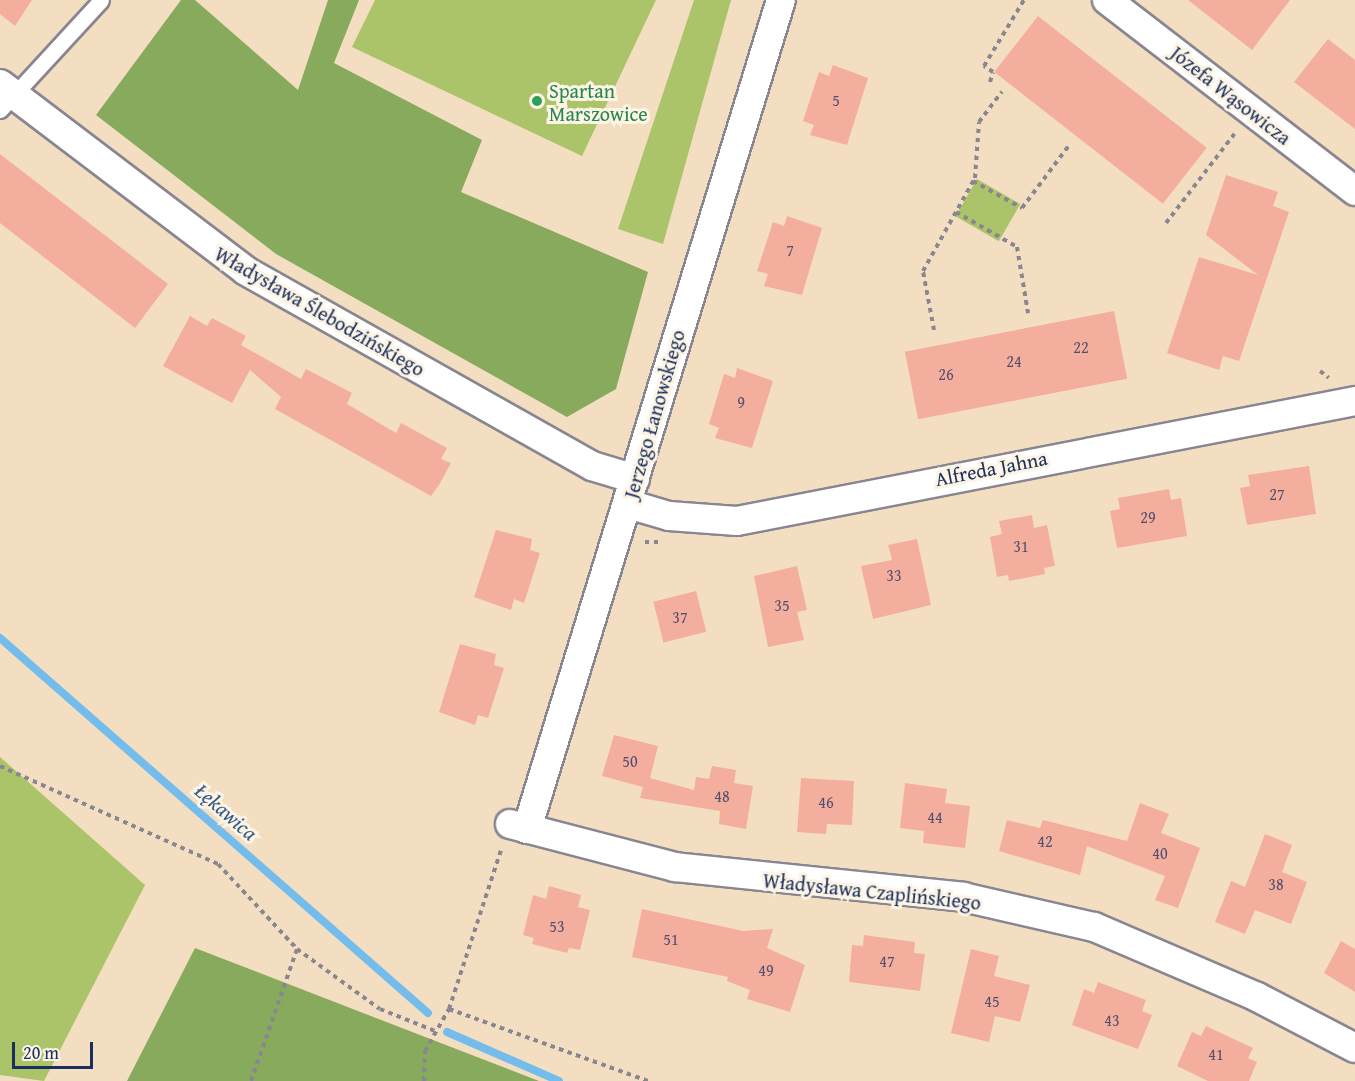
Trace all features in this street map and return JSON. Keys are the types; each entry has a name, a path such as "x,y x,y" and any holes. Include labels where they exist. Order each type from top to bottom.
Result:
{"street":[{"name":"Jerzego Łanowskiego","path":"518,826 631,492 781,0"},
{"name":"Józefa Wąsowicza","path":"1107,0 1355,191"},
{"name":"Władysława Ślebodzińskiego","path":"5,96 246,271 592,466 631,492"},
{"name":"Alfreda Jahna","path":"631,492 669,516 736,521 1355,401"},
{"name":"Władysława Czaplińskiego","path":"518,826 675,867 963,897 1094,927 1257,997 1355,1048"}],"lane":[{"path":"5,96 101,0"}],"path":[{"path":"990,82 993,72 984,66 1024,0"},
{"path":"934,330 923,271 973,181 979,123 1002,92"},
{"path":"1166,223 1243,123"},
{"path":"973,181 1022,208 1070,144"},
{"path":"956,212 1017,247 1028,313"},
{"path":"0,766 218,864 297,949 380,1010 435,1031"},
{"path":"424,1081 425,1051 449,1009 518,826"},
{"path":"251,1081 297,949"},
{"path":"449,1009 648,1081"}],"green space":[{"path":"181,0 195,0 298,90 328,0 359,0 334,63 482,140 461,192 648,272 616,389 567,417 276,254 96,115"},
{"name":"Spartan Marszowice","path":"375,0 656,0 582,156 352,47"},
{"path":"694,0 731,0 663,244 618,229"},
{"path":"977,179 1020,204 999,241 956,216"},
{"path":"0,757 145,885 44,1081 0,1075"},
{"path":"195,948 539,1081 127,1081"}],"building":[{"path":"0,0 32,0 15,26 0,14"},
{"path":"1188,0 1290,0 1252,50"},
{"path":"1038,16 1207,148 1163,204 994,72"},
{"path":"1328,39 1355,60 1355,129 1294,82"},
{"path":"833,65 868,78 847,145 810,135 814,125 803,121 819,72 829,76"},
{"path":"0,154 168,284 135,328 0,223"},
{"path":"1226,175 1278,192 1273,206 1289,212 1239,361 1223,356 1219,370 1167,353 1199,257 1258,275 1206,235"},
{"path":"787,216 822,228 802,295 764,286 768,274 757,271 773,222 784,226"},
{"path":"1114,311 1127,379 918,419 905,352"},
{"path":"190,316 207,326 212,318 246,336 241,345 301,379 306,369 352,393 347,404 396,433 401,423 447,448 441,459 451,463 439,485 431,496 275,409 281,397 250,370 232,403 163,366"},
{"path":"737,368 773,381 752,448 715,438 719,428 709,424 724,374 735,378"},
{"path":"1309,466 1316,514 1247,525 1240,488 1250,486 1248,475"},
{"path":"1169,489 1171,500 1181,498 1187,536 1117,548 1110,511 1120,509 1118,498"},
{"path":"1032,515 1034,528 1047,525 1055,566 1044,568 1045,574 1009,581 1008,575 997,577 990,537 1002,534 999,521"},
{"path":"496,530 532,539 530,550 540,553 524,603 514,599 511,610 474,597"},
{"path":"917,539 931,605 873,619 861,566 892,560 888,545"},
{"path":"797,566 807,610 797,612 804,640 768,647 754,576"},
{"path":"696,591 706,632 663,642 653,602"},
{"path":"460,644 496,654 494,665 504,668 488,718 478,715 475,725 439,712"},
{"path":"614,735 658,746 650,778 694,790 696,777 709,779 712,766 736,770 734,783 753,786 746,829 719,824 720,811 640,798 643,787 602,776"},
{"path":"801,778 854,781 852,825 827,824 826,834 797,832"},
{"path":"905,783 947,789 945,803 970,806 965,848 923,843 924,831 900,828"},
{"path":"1140,803 1169,814 1161,833 1200,848 1178,908 1155,900 1165,876 1087,846 1080,875 999,851 1007,820 1040,828 1043,820 1127,841"},
{"path":"1265,834 1292,845 1282,872 1307,882 1291,924 1255,910 1245,934 1215,922 1231,881 1245,887"},
{"path":"549,886 581,895 578,907 590,910 580,950 569,948 567,953 532,944 534,938 523,935 533,895 546,899"},
{"path":"642,909 743,931 773,929 767,948 805,965 790,1012 747,999 750,990 727,981 728,977 632,957"},
{"path":"864,935 915,942 914,953 925,954 920,991 849,982 852,945 863,946"},
{"path":"1341,941 1355,949 1355,992 1324,973"},
{"path":"971,949 999,956 994,976 1030,985 1020,1022 995,1016 989,1042 951,1033"},
{"path":"1098,982 1146,1000 1142,1011 1152,1015 1138,1049 1072,1025 1084,989 1094,993"},
{"path":"1206,1026 1253,1048 1248,1058 1257,1062 1249,1081 1208,1081 1177,1066 1192,1032 1201,1036"}],"waterway":[{"name":"Łękawica","path":"0,638 428,1013"},
{"name":"Łękawica","path":"447,1032 559,1081"}],"place":[{"name":"Spartan Marszowice","path":"537,101"}]}
